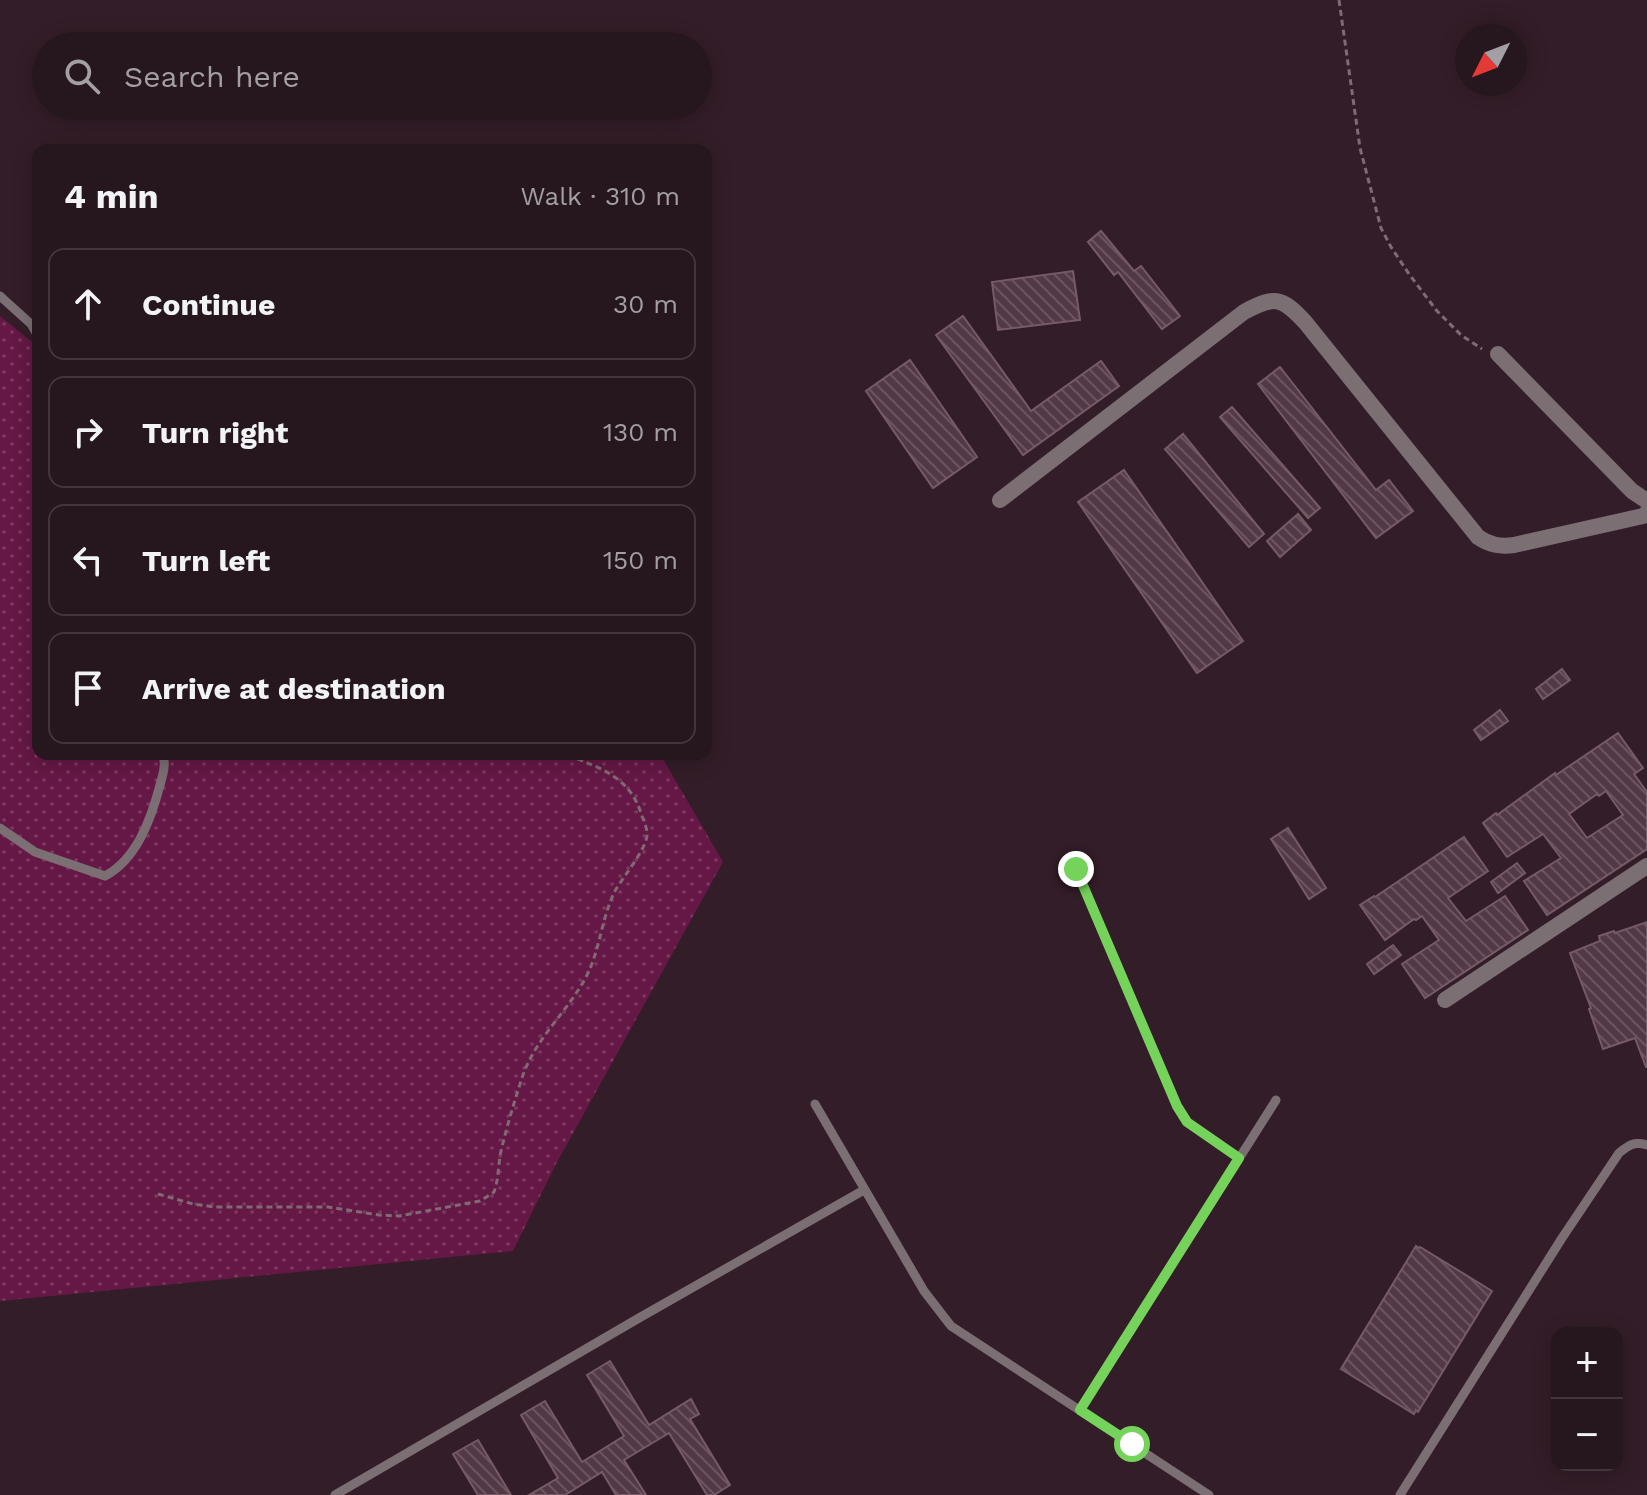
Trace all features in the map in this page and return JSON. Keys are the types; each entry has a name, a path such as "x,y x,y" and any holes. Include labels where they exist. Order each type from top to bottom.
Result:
{"street":[{"path":"1000,500 1244,312 1268,300 1292,308 1305,322 1485,542 1503,546 1542,540 1647,513"},
{"path":"1498,354 1632,491 1647,501"},
{"path":"1445,1000 1647,866"}],"lane":[{"path":"0,296 32,324"},
{"path":"0,828 35,852 105,876 118,869 136,846 152,813 165,760"},
{"path":"1076,869 1177,1106 1187,1122 1239,1158"},
{"path":"1080,1410 1276,1100"},
{"path":"815,1104 924,1291 951,1326 1209,1495"},
{"path":"1400,1495 1619,1153 1631,1143 1647,1145"},
{"path":"335,1495 864,1190"}],"path":[{"path":"1339,0 1360,148 1381,228 1409,274 1437,311 1461,335 1488,353 1498,354"},
{"path":"158,1194 215,1207 328,1207 399,1216 480,1201 494,1192 499,1178 502,1147 524,1072 538,1045 586,977 595,958 605,915 628,869 644,848 648,834 638,801 621,780 580,760"}],"shaded area":[{"path":"0,316 32,342 32,760 664,760 723,862 556,1164 513,1251 0,1301"}],"building":[{"path":"1101,231 1134,271 1141,266 1180,316 1162,329 1118,272 1114,275 1088,242"},
{"path":"1073,271 1080,320 998,330 992,282"},
{"path":"963,316 1031,411 1101,361 1119,386 1023,455 936,335"},
{"path":"910,360 977,457 933,488 866,391"},
{"path":"1280,367 1376,490 1389,480 1413,511 1376,538 1258,384"},
{"path":"1232,407 1320,508 1308,518 1220,417"},
{"path":"1183,434 1264,534 1249,547 1165,449"},
{"path":"1124,470 1243,641 1197,673 1078,502"},
{"path":"1298,514 1311,530 1280,557 1267,541"},
{"path":"1562,669 1570,680 1543,699 1536,689"},
{"path":"1500,710 1508,721 1481,740 1474,730"},
{"path":"1618,733 1643,768 1634,774 1647,792 1647,849 1547,915 1524,881 1561,858 1543,834 1507,857 1483,823","holes":["1606,791 1623,815 1587,838 1569,814"]},
{"path":"1288,828 1326,888 1309,899 1271,839"},
{"path":"1464,837 1488,871 1448,898 1466,921 1505,896 1528,930 1425,998 1402,964 1439,940 1422,916 1385,940 1360,905"},
{"path":"1517,863 1525,873 1498,893 1491,882"},
{"path":"1647,922 1646,1067 1635,1038 1603,1049 1570,953 1600,941 1599,936"},
{"path":"1393,945 1401,955 1374,974 1367,964"},
{"path":"1416,1246 1492,1291 1414,1414 1341,1369"},
{"path":"610,1361 649,1425 691,1399 699,1414 690,1419 730,1485 714,1495 707,1495 669,1433 624,1460 646,1495 616,1495 602,1472 565,1495 529,1495 558,1478 521,1415 545,1401 582,1462 624,1436 587,1375"},
{"path":"478,1440 511,1495 478,1495 453,1454"}],"route":[{"path":"1076,869 1177,1106 1187,1122 1239,1158 1080,1410 1132,1444"}]}
